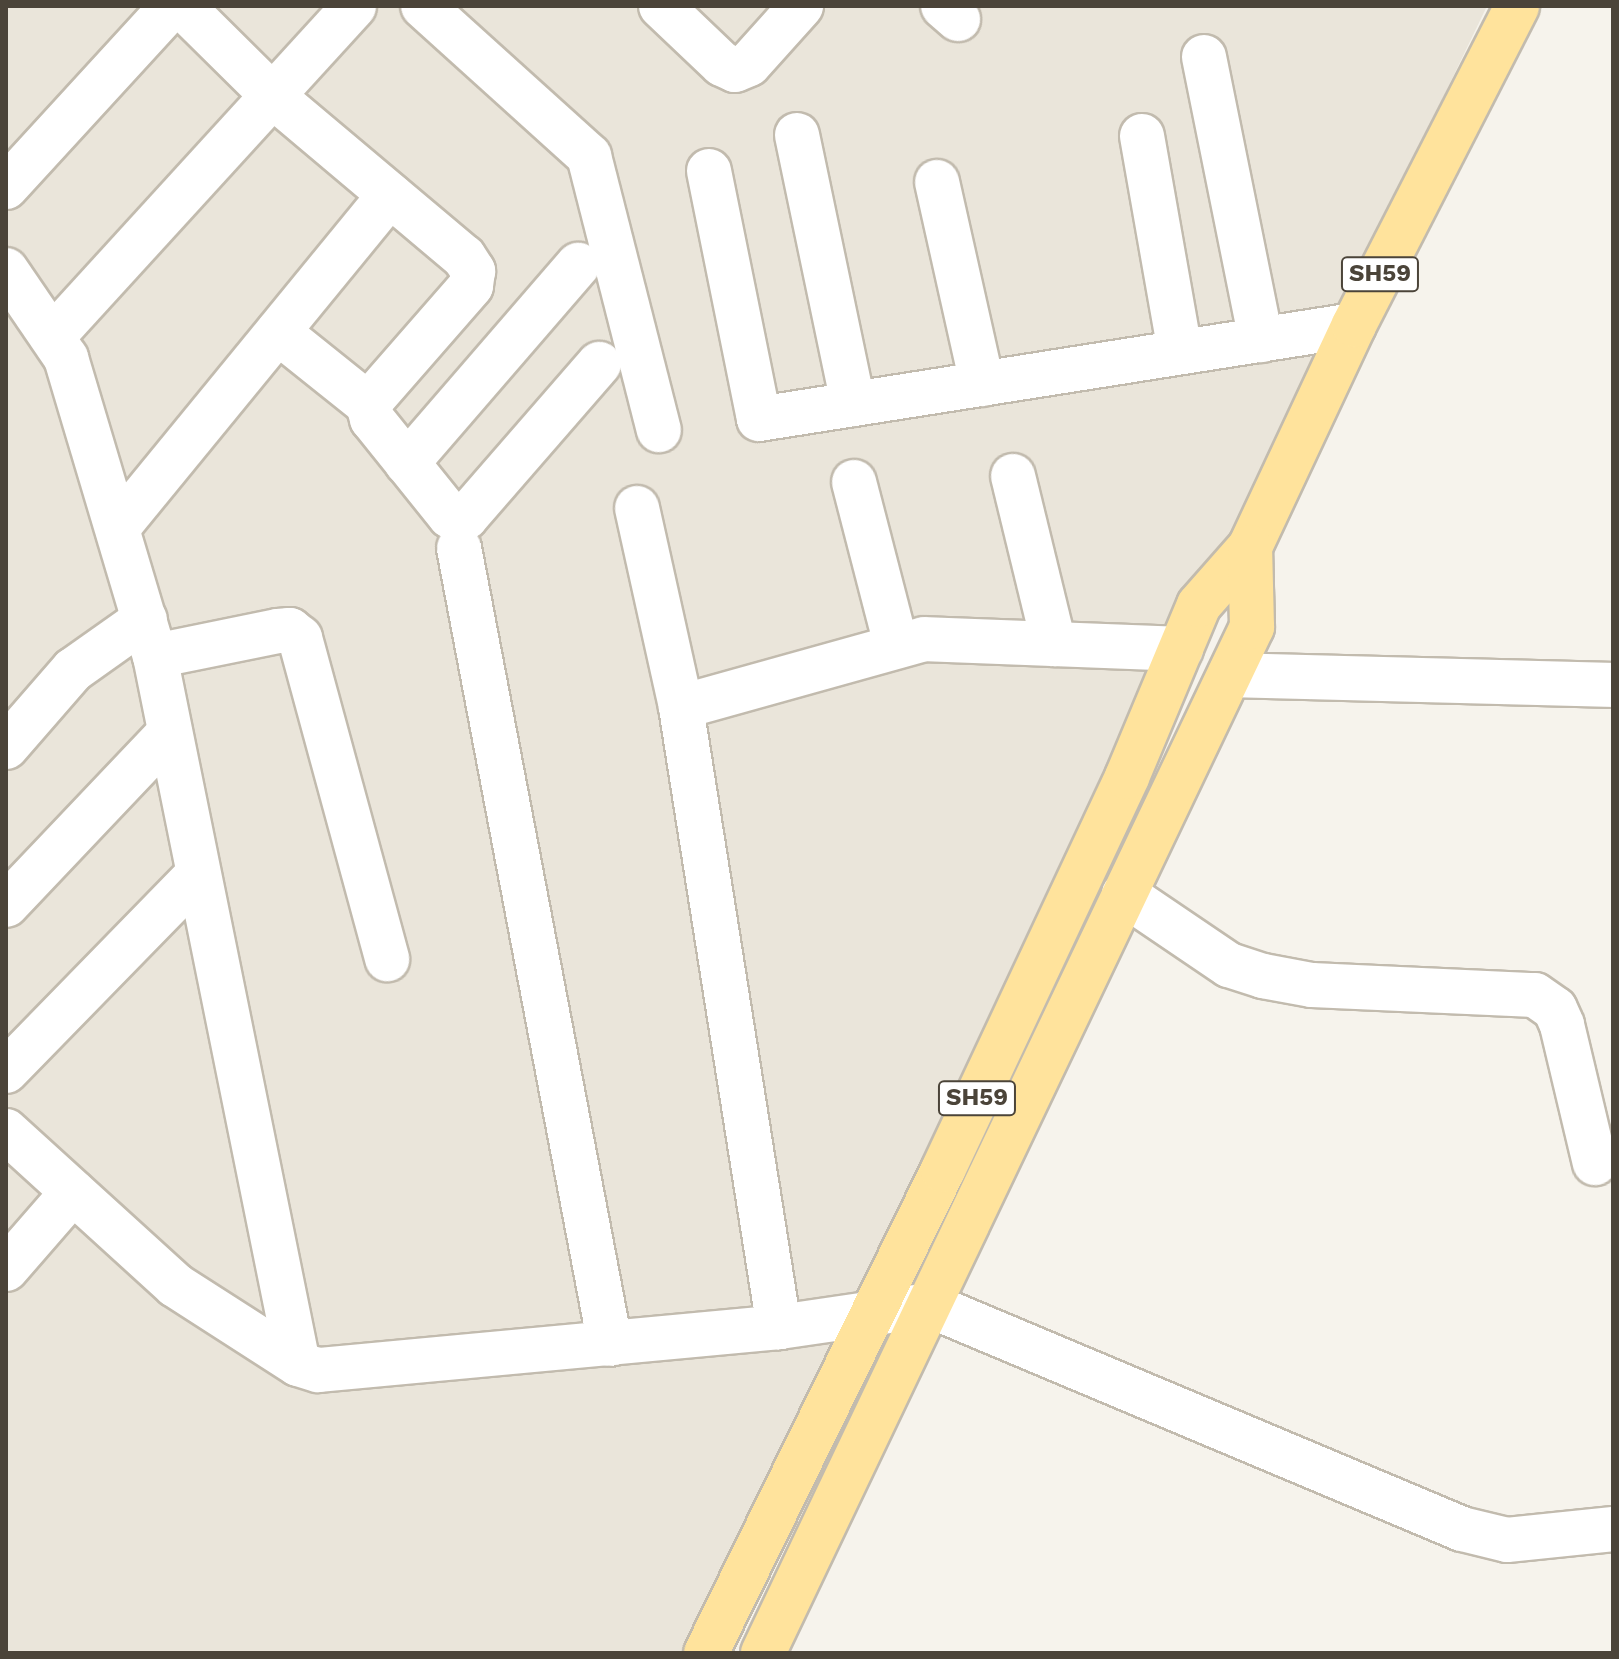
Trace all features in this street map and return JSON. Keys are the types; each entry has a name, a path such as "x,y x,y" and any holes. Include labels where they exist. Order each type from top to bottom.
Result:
{"main road":[{"name":"SH59","path":"706,1653 872,1315 1127,777 1199,605 1250,547 1354,325 1517,6"},
{"name":"SH59","path":"763,1653 1252,627 1250,547"}],"street":[{"path":"6,187 172,6"},
{"path":"182,6 275,98 390,195 473,271 471,286 368,404"},
{"path":"54,335 275,98 354,6"},
{"path":"423,6 589,156 659,430"},
{"path":"661,6 722,64 735,70 749,64 801,6"},
{"path":"1204,57 1261,340"},
{"path":"797,135 853,404"},
{"path":"1142,136 1180,352"},
{"path":"709,171 759,419 1354,325"},
{"path":"937,182 982,384"},
{"path":"118,527 390,195"},
{"path":"407,463 578,265"},
{"path":"6,270 54,335 118,527 150,638 298,1364"},
{"path":"278,332 368,404 372,419 450,516 466,517 599,364"},
{"path":"1013,476 1054,644"},
{"path":"854,482 896,644"},
{"path":"637,508 681,707 779,1327"},
{"path":"459,548 610,1344"},
{"path":"6,747 73,670 150,638 290,630 300,638 387,959"},
{"path":"681,707 896,644 924,639 1181,649"},
{"path":"1230,675 1613,685"},
{"path":"6,905 170,732"},
{"path":"6,1071 198,874"},
{"path":"1124,894 1229,965 1263,976 1312,985 1535,995 1555,1009 1562,1025 1595,1163"},
{"path":"6,1131 175,1285 298,1364 342,1371 779,1327 929,1305 1462,1529 1507,1540 1613,1529"},
{"path":"6,1269 73,1192"}],"shaded area":[{"path":"6,6 1487,6 845,1342 689,1653 6,1653"}]}
